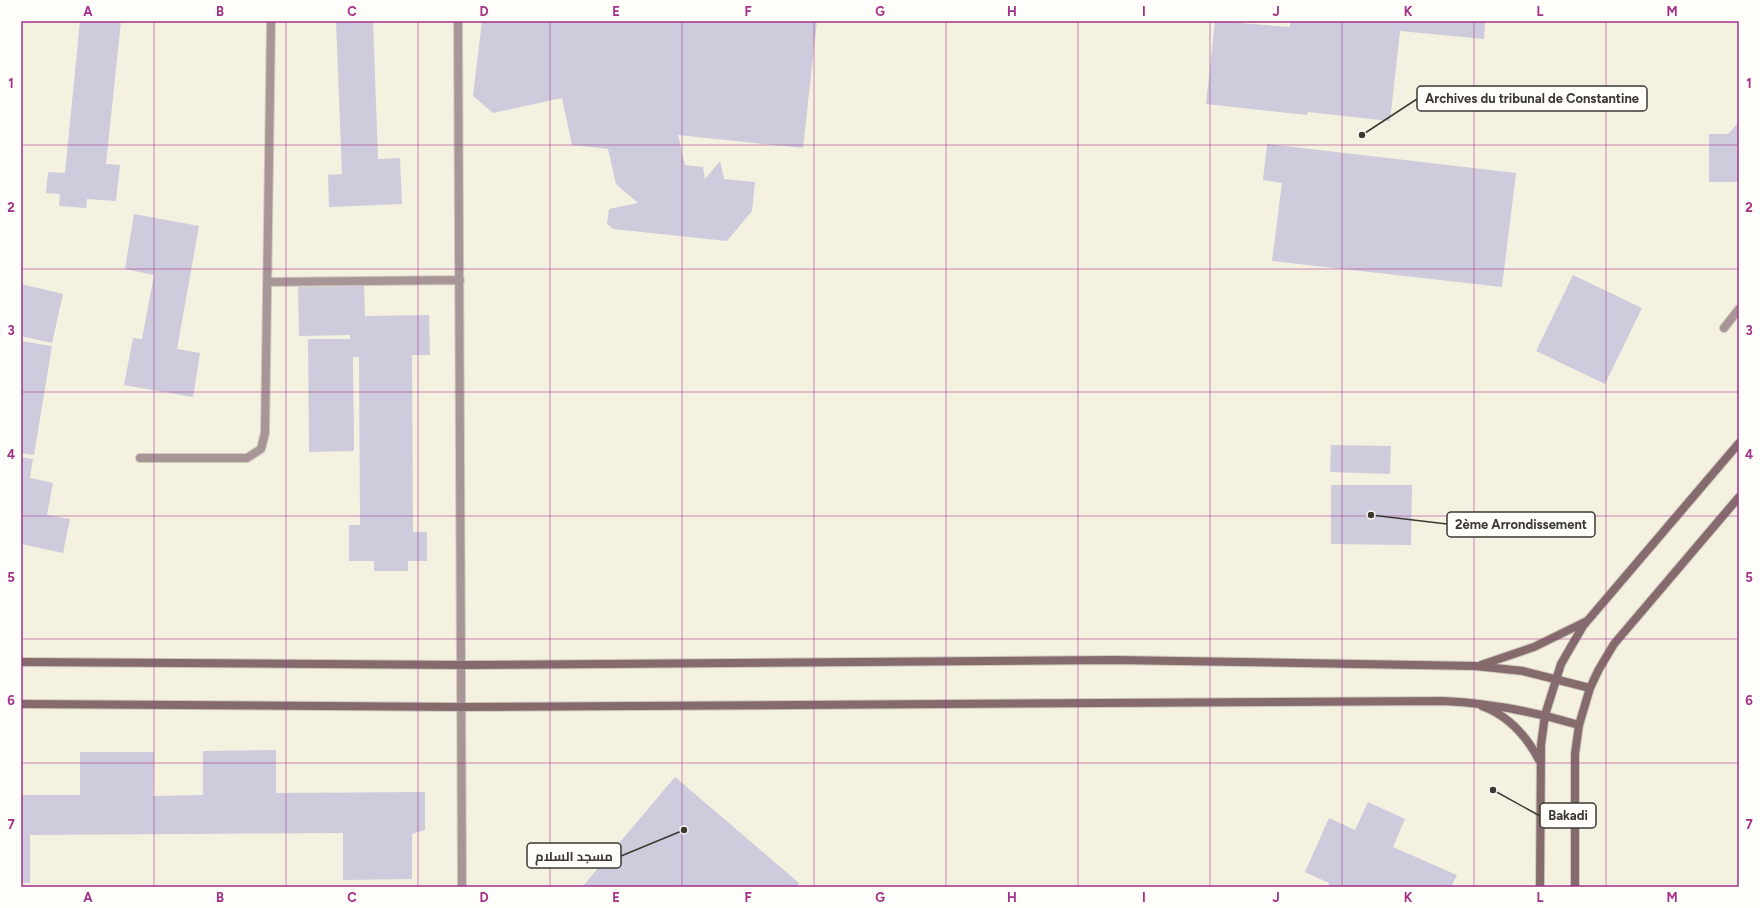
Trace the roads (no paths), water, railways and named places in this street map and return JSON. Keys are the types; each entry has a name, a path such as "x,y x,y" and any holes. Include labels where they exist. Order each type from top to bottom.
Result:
{"main road":[{"path":"1540,887 1540,760 1545,715 1556,678 1570,647 1589,619 1739,443"},
{"path":"1576,887 1575,754 1579,725 1590,688 1598,670 1618,638 1739,496"},
{"path":"1475,666 1534,647 1589,619"},
{"path":"21,662 462,665 1115,660 1475,666 1523,671 1556,678 1590,688"},
{"path":"21,704 462,707 1472,702 1518,708 1579,725"},
{"path":"1472,702 1500,715 1520,730 1531,744 1540,760"}],"street":[{"path":"140,458 247,458 261,449 265,433 271,21"},
{"path":"458,21 462,887"},
{"path":"268,282 460,280"},
{"path":"1724,328 1739,308"}],"place":[{"name":"Archives du tribunal de Constantine","path":"1362,135"},
{"name":"2ème Arrondissement","path":"1371,515"},
{"name":"Bakadi","path":"1493,790"},
{"name":"مسجد السلام","path":"684,830"}]}
